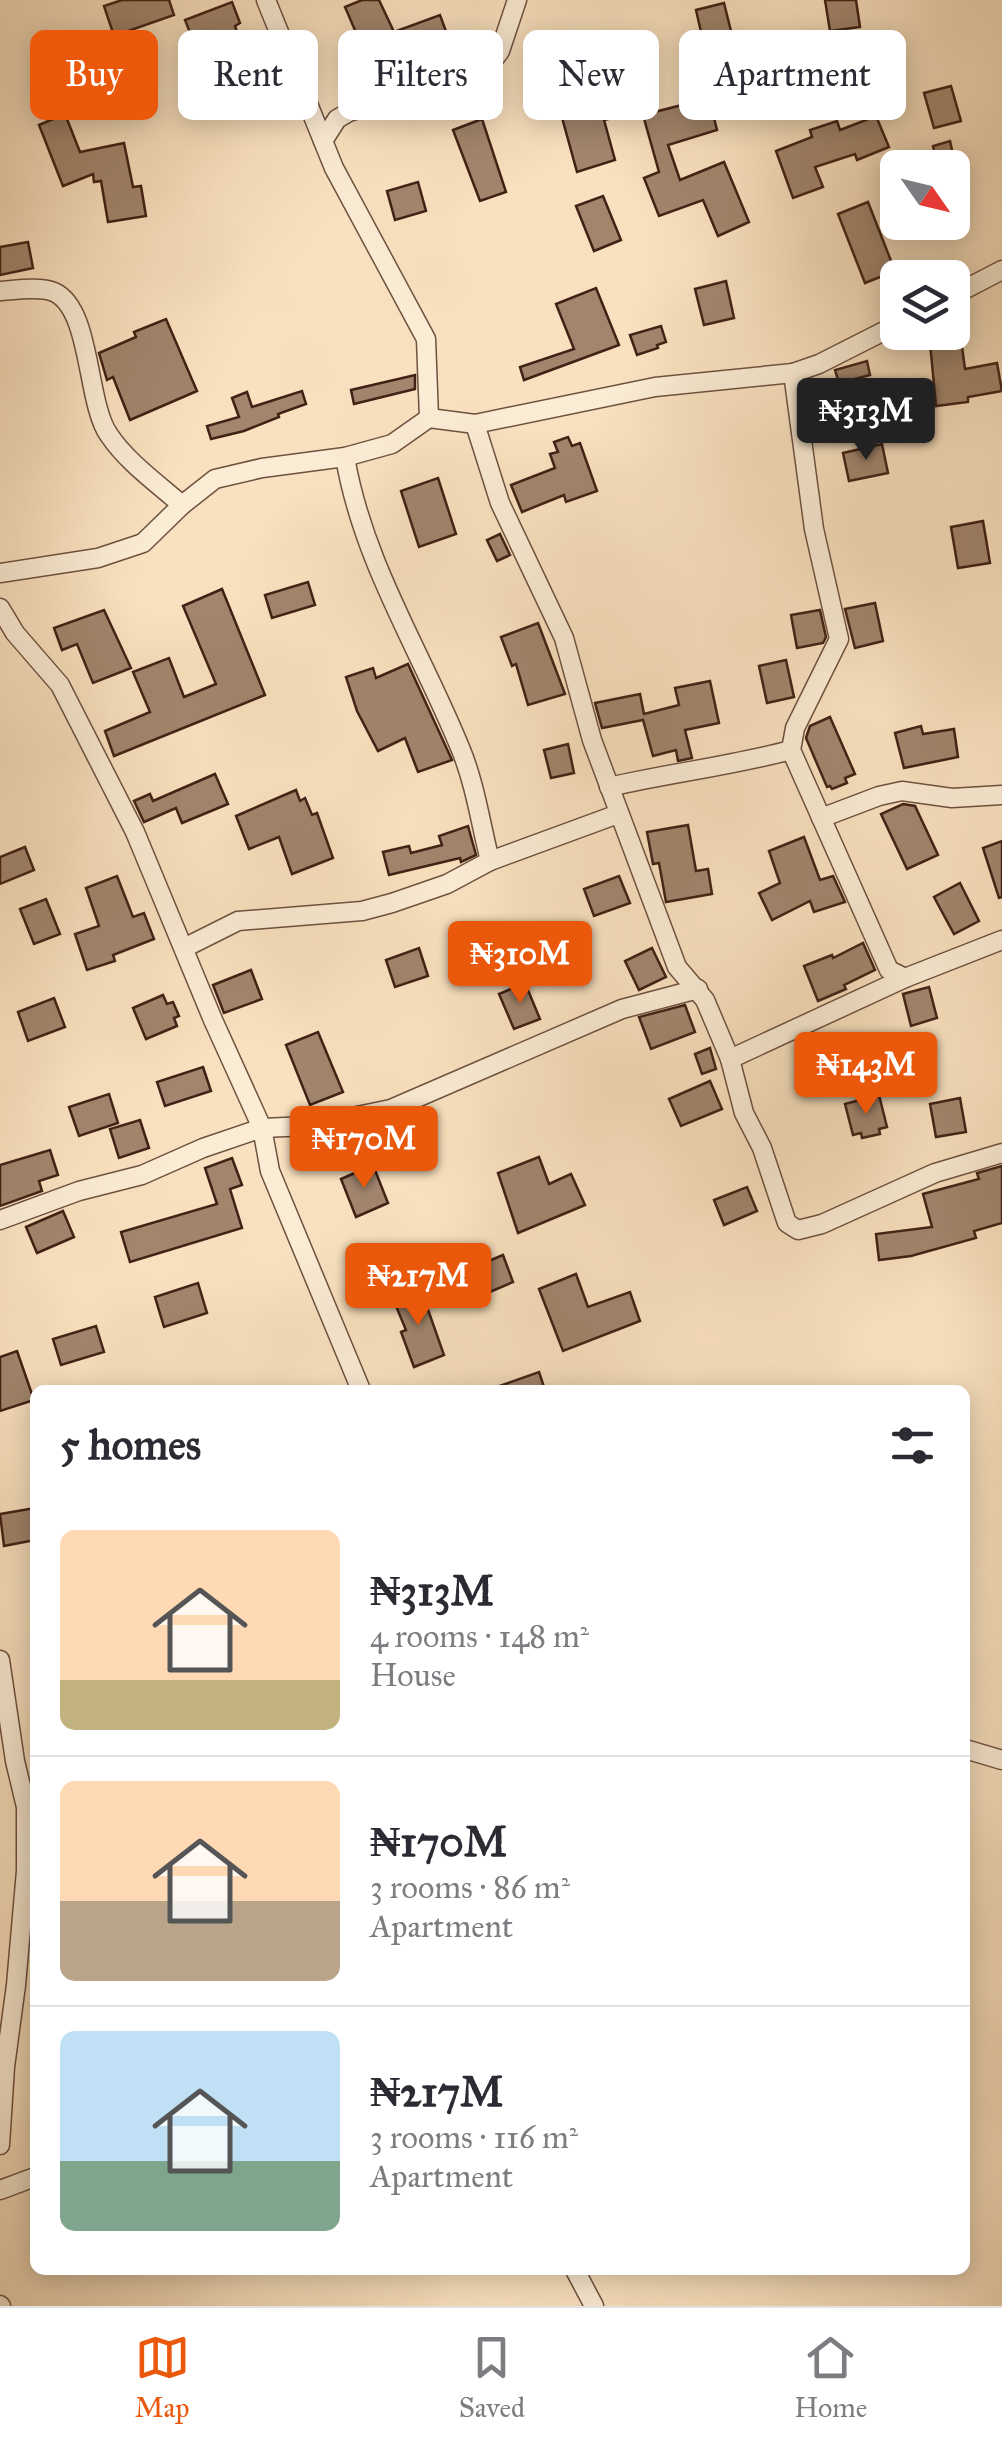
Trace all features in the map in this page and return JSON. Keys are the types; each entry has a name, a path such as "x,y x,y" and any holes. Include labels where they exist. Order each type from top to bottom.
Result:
{"street":[{"path":"266,0 323,140 426,339 430,418"},
{"path":"323,140 337,120 349,112 386,100 436,72 491,62 500,51 517,0"},
{"path":"970,287 1002,270"},
{"path":"0,291 54,292 70,305 84,341 98,409 108,434 182,505"},
{"path":"0,573 98,558 143,543 215,479 392,444 430,418 475,424 655,387 793,373 880,333"},
{"path":"793,373 814,528 839,639 796,728 791,750 889,970 904,978"},
{"path":"475,424 500,502 564,638 592,740 677,967 698,989 730,1059 744,1113 762,1148 787,1223 798,1230 837,1218 935,1173 1002,1152"},
{"path":"345,456 351,492 377,571 462,752 490,861"},
{"path":"0,608 15,633 60,685 135,832 262,1128 270,1171 360,1385"},
{"path":"609,787 791,750"},
{"path":"821,818 902,791 952,798 1002,794"},
{"path":"184,948 238,920 362,911 447,884 490,861 618,814"},
{"path":"730,1059 904,978 1002,940"},
{"path":"0,1220 79,1191 142,1175 262,1128 308,1126 391,1109 622,1009 698,989"},
{"path":"0,1660 26,1807 26,1871 4,2068 0,2145"},
{"path":"970,1750 1002,1760"},
{"path":"0,2190 30,2179"},
{"path":"578,2275 594,2306"}],"building":[{"path":"122,0 169,0 174,15 131,30 112,30 104,6"},
{"path":"362,0 379,0 393,30 355,30 345,7"},
{"path":"825,0 856,0 860,27 830,30"},
{"path":"232,2 240,23 235,26 236,30 189,30 185,20"},
{"path":"724,3 731,30 701,30 696,10"},
{"path":"440,15 446,30 399,30"},
{"path":"951,86 961,121 934,128 924,93"},
{"path":"679,106 679,120 714,120 717,130 668,145 680,180 724,162 749,222 718,236 703,200 659,216 644,178 659,172 644,120 659,120 659,111"},
{"path":"67,120 80,152 124,143 133,187 141,186 146,216 108,222 101,181 94,182 93,174 63,186 39,125"},
{"path":"482,120 506,192 480,201 453,130"},
{"path":"563,120 604,120 615,160 577,172"},
{"path":"866,120 878,120 889,147 857,160 855,154 815,167 823,187 793,198 776,151 812,137 810,130 837,121 840,130"},
{"path":"950,141 952,150 934,150 933,146"},
{"path":"418,182 426,211 395,220 387,191"},
{"path":"603,196 621,240 594,251 576,206"},
{"path":"868,202 891,260 880,260 880,277 865,283 838,214"},
{"path":"28,242 33,268 0,275 0,247"},
{"path":"726,281 734,318 704,325 695,289"},
{"path":"596,288 619,345 524,380 520,367 574,349 556,304"},
{"path":"166,319 197,391 130,420 113,377 107,380 99,353"},
{"path":"661,326 666,342 637,355 630,335"},
{"path":"931,350 962,350 965,369 997,363 1002,391 968,397 968,402 936,406"},
{"path":"867,361 870,375 839,383 835,370"},
{"path":"415,375 415,389 354,404 351,390"},
{"path":"302,391 306,404 244,431 211,439 207,426 239,417 232,398 247,392 252,407"},
{"path":"568,437 572,446 580,443 597,491 566,502 564,495 522,512 511,485 555,468 550,454 558,452 554,442"},
{"path":"882,444 888,473 849,481 843,453"},
{"path":"438,478 456,534 419,547 401,491"},
{"path":"983,521 990,563 958,568 951,527"},
{"path":"500,534 510,555 497,561 487,540"},
{"path":"308,582 315,605 272,618 265,595"},
{"path":"222,589 265,695 114,756 105,731 150,712 133,672 169,658 184,697 216,684 183,606"},
{"path":"875,603 883,641 855,648 845,609"},
{"path":"104,610 131,668 93,683 77,644 62,650 54,628"},
{"path":"820,610 826,637 823,643 797,648 791,615"},
{"path":"538,623 565,694 528,705 516,664 512,666 501,637"},
{"path":"786,660 794,697 767,703 759,666"},
{"path":"408,664 452,760 418,772 405,738 378,751 357,711 346,677 373,668 376,678"},
{"path":"710,681 719,723 685,730 692,758 678,761 676,750 653,756 643,720 602,728 595,703 640,694 644,714 679,705 675,688"},
{"path":"830,717 855,774 845,778 847,783 832,789 827,787 806,738 810,726"},
{"path":"921,726 923,734 954,729 958,757 904,768 895,733"},
{"path":"568,744 574,773 551,778 544,750"},
{"path":"215,774 228,804 182,823 176,808 144,822 134,801 150,794 153,801"},
{"path":"296,790 300,801 305,798 312,815 317,813 333,858 292,874 279,837 249,849 236,816"},
{"path":"903,804 915,806 938,855 907,869 881,814"},
{"path":"688,825 696,871 708,869 712,894 666,902 659,863 653,864 647,832"},
{"path":"468,826 476,855 461,862 460,858 389,875 383,852 409,846 411,853 442,845 439,836"},
{"path":"804,837 820,880 833,876 845,902 814,912 810,901 772,920 759,893 780,883 769,851"},
{"path":"1002,841 1002,897 999,898 983,848"},
{"path":"25,847 34,870 0,884 0,857"},
{"path":"117,876 133,917 144,913 154,939 113,955 115,961 87,970 75,934 99,926 86,888"},
{"path":"619,876 630,903 594,916 584,889"},
{"path":"960,883 979,921 954,934 934,897"},
{"path":"46,899 60,934 34,944 20,909"},
{"path":"863,943 875,970 818,1001 804,966 832,955 833,958"},
{"path":"419,948 428,976 395,987 386,960"},
{"path":"652,948 666,977 639,990 625,961"},
{"path":"251,970 262,999 224,1013 213,985"},
{"path":"525,983 540,1019 514,1029 499,994"},
{"path":"929,987 937,1018 911,1026 903,994"},
{"path":"163,995 167,1004 173,1002 179,1016 174,1018 177,1026 146,1039 133,1008"},
{"path":"54,998 65,1027 28,1041 18,1012"},
{"path":"685,1005 695,1032 651,1049 639,1017"},
{"path":"318,1032 343,1092 310,1105 286,1045"},
{"path":"710,1048 716,1069 702,1074 695,1054"},
{"path":"203,1067 211,1091 165,1106 157,1082"},
{"path":"710,1081 722,1109 681,1126 669,1099"},
{"path":"109,1094 118,1123 79,1136 69,1107"},
{"path":"879,1095 887,1127 879,1129 880,1134 862,1138 861,1133 853,1135 845,1104"},
{"path":"960,1098 966,1132 936,1137 930,1104"},
{"path":"140,1120 149,1148 119,1158 110,1129"},
{"path":"50,1150 58,1175 39,1181 42,1191 0,1206 0,1165"},
{"path":"539,1157 549,1184 571,1174 585,1205 518,1233 498,1173"},
{"path":"232,1158 242,1185 230,1189 242,1228 130,1262 121,1232 217,1204 205,1168"},
{"path":"373,1165 388,1203 356,1217 341,1179"},
{"path":"1002,1166 1002,1223 974,1231 976,1238 911,1256 879,1260 876,1234 932,1227 923,1194 979,1179 977,1173"},
{"path":"747,1187 757,1211 724,1225 714,1200"},
{"path":"63,1211 74,1237 37,1253 26,1227"},
{"path":"503,1255 513,1282 478,1297 467,1270"},
{"path":"576,1274 588,1307 630,1292 640,1321 563,1351 539,1289"},
{"path":"198,1283 207,1313 164,1327 155,1297"},
{"path":"420,1287 444,1355 414,1367 401,1332 406,1330 393,1299"},
{"path":"96,1326 104,1352 61,1365 53,1339"},
{"path":"17,1351 30,1388 30,1401 0,1411 0,1357"},
{"path":"539,1372 543,1385 502,1385"},
{"path":"30,1509 30,1541 4,1546 0,1514"}]}
